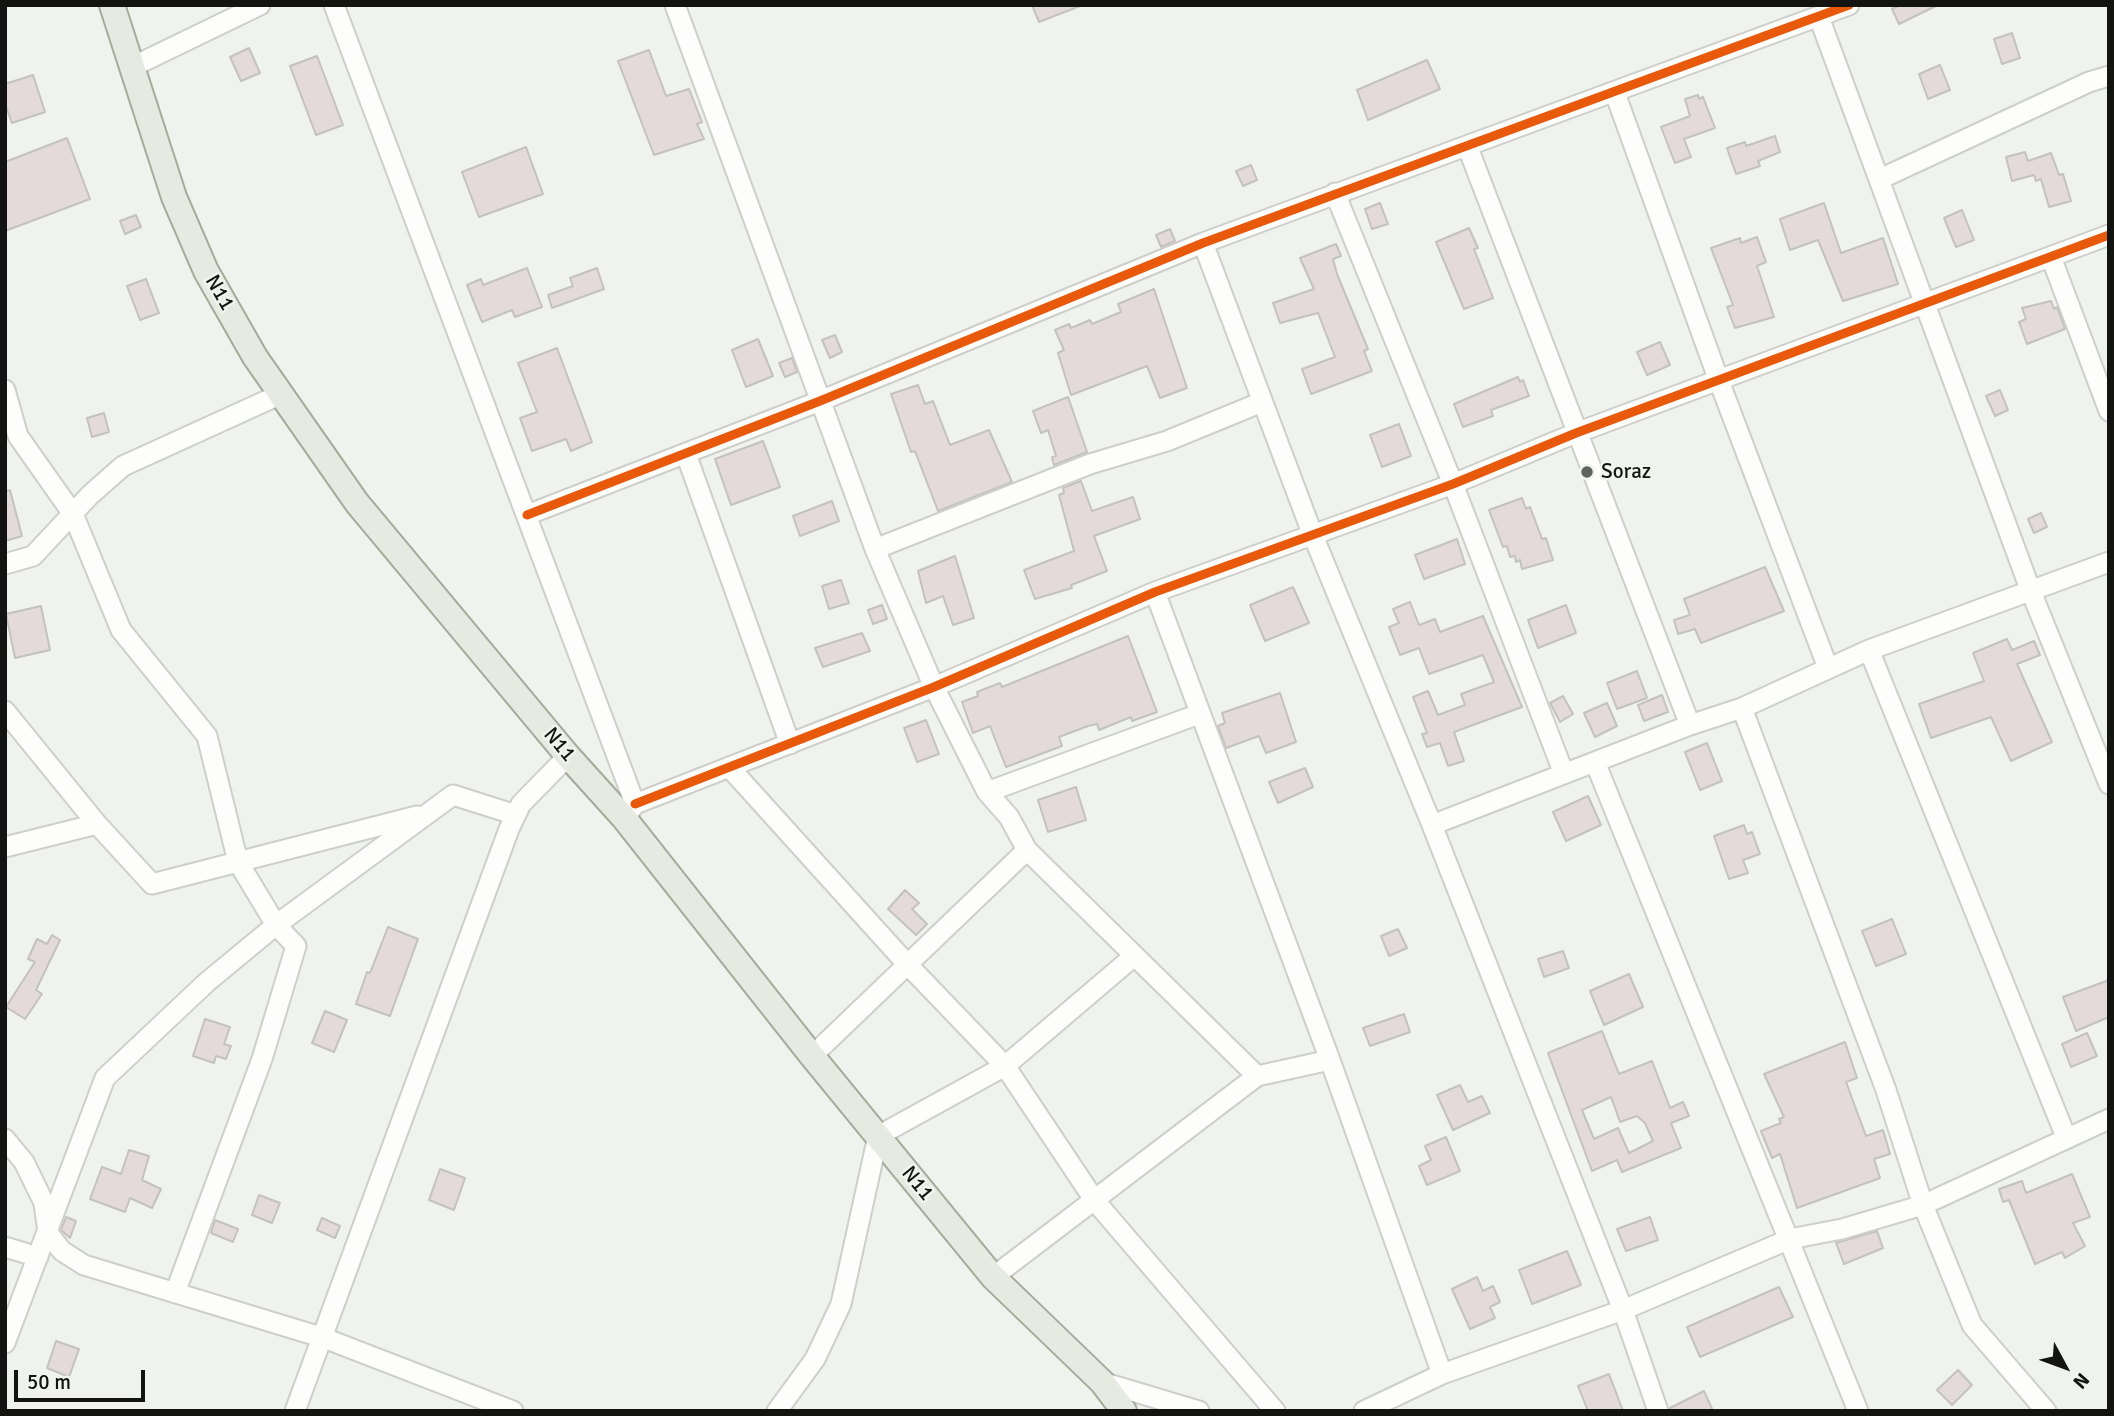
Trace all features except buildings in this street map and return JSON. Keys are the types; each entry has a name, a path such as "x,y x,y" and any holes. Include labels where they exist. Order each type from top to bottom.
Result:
{"main road":[{"name":"N11","path":"112,5 174,197 206,271 255,357 357,503 568,756 630,811 812,1056 993,1277 1102,1382 1124,1411"}],"street":[{"path":"132,66 260,5"},
{"path":"334,5 527,515 630,811 729,767 934,687 1155,592 1453,484 1576,433 1927,305 2109,234"},
{"path":"675,5 875,549 934,687 987,792 1009,817 1027,850 1133,957 1258,1076"},
{"path":"527,515 820,401 1203,243 1335,193 1468,148 1849,5"},
{"path":"1819,17 2030,589 2103,750 2109,784"},
{"path":"1880,179 2089,82 2109,76"},
{"path":"1615,93 1719,381 1828,668"},
{"path":"1468,148 1690,725"},
{"path":"1335,193 1453,484 1564,774"},
{"path":"1203,243 1312,533 1432,825 1623,1310 1658,1411"},
{"path":"2050,257 2109,411"},
{"path":"5,390 18,436 73,514 121,630 207,736 238,862 276,925 296,946 262,1059 174,1293"},
{"path":"5,564 33,556 124,466 281,394"},
{"path":"875,549 1090,464 1167,441 1262,402"},
{"path":"686,454 790,744"},
{"path":"1432,825 1690,725 1742,708 1869,650 2109,562"},
{"path":"1155,592 1330,1060 1442,1374"},
{"path":"1869,650 2066,1137"},
{"path":"1742,708 1886,1090 1923,1205 1972,1325 2046,1411"},
{"path":"5,711 97,824 152,884 430,812"},
{"path":"987,792 1199,714"},
{"path":"295,1411 516,815 538,785 568,756"},
{"path":"1595,762 1858,1411"},
{"path":"729,767 907,964 1005,1066 1095,1201 1275,1411"},
{"path":"5,1343 105,1078 207,982 276,925 453,795 516,815"},
{"path":"5,847 97,824"},
{"path":"812,1056 1027,850"},
{"path":"778,1411 815,1359 841,1304 878,1136 1005,1066 1133,957"},
{"path":"993,1277 1258,1076 1330,1060"},
{"path":"1364,1411 1442,1374 1623,1310 1790,1239 1842,1229 1923,1205 2105,1121 2109,1141"},
{"path":"5,1139 24,1161 44,1203 48,1233 62,1251 84,1265 324,1338 513,1411"},
{"path":"5,1247 38,1257"},
{"path":"1102,1382 1199,1411"}],"cycle path":[{"path":"527,515 820,401 1203,243 1849,5"},
{"path":"635,804 934,687 1155,592 1453,484 1576,433 2109,235"}],"place":[{"name":"Soraz","path":"1587,472"}]}
